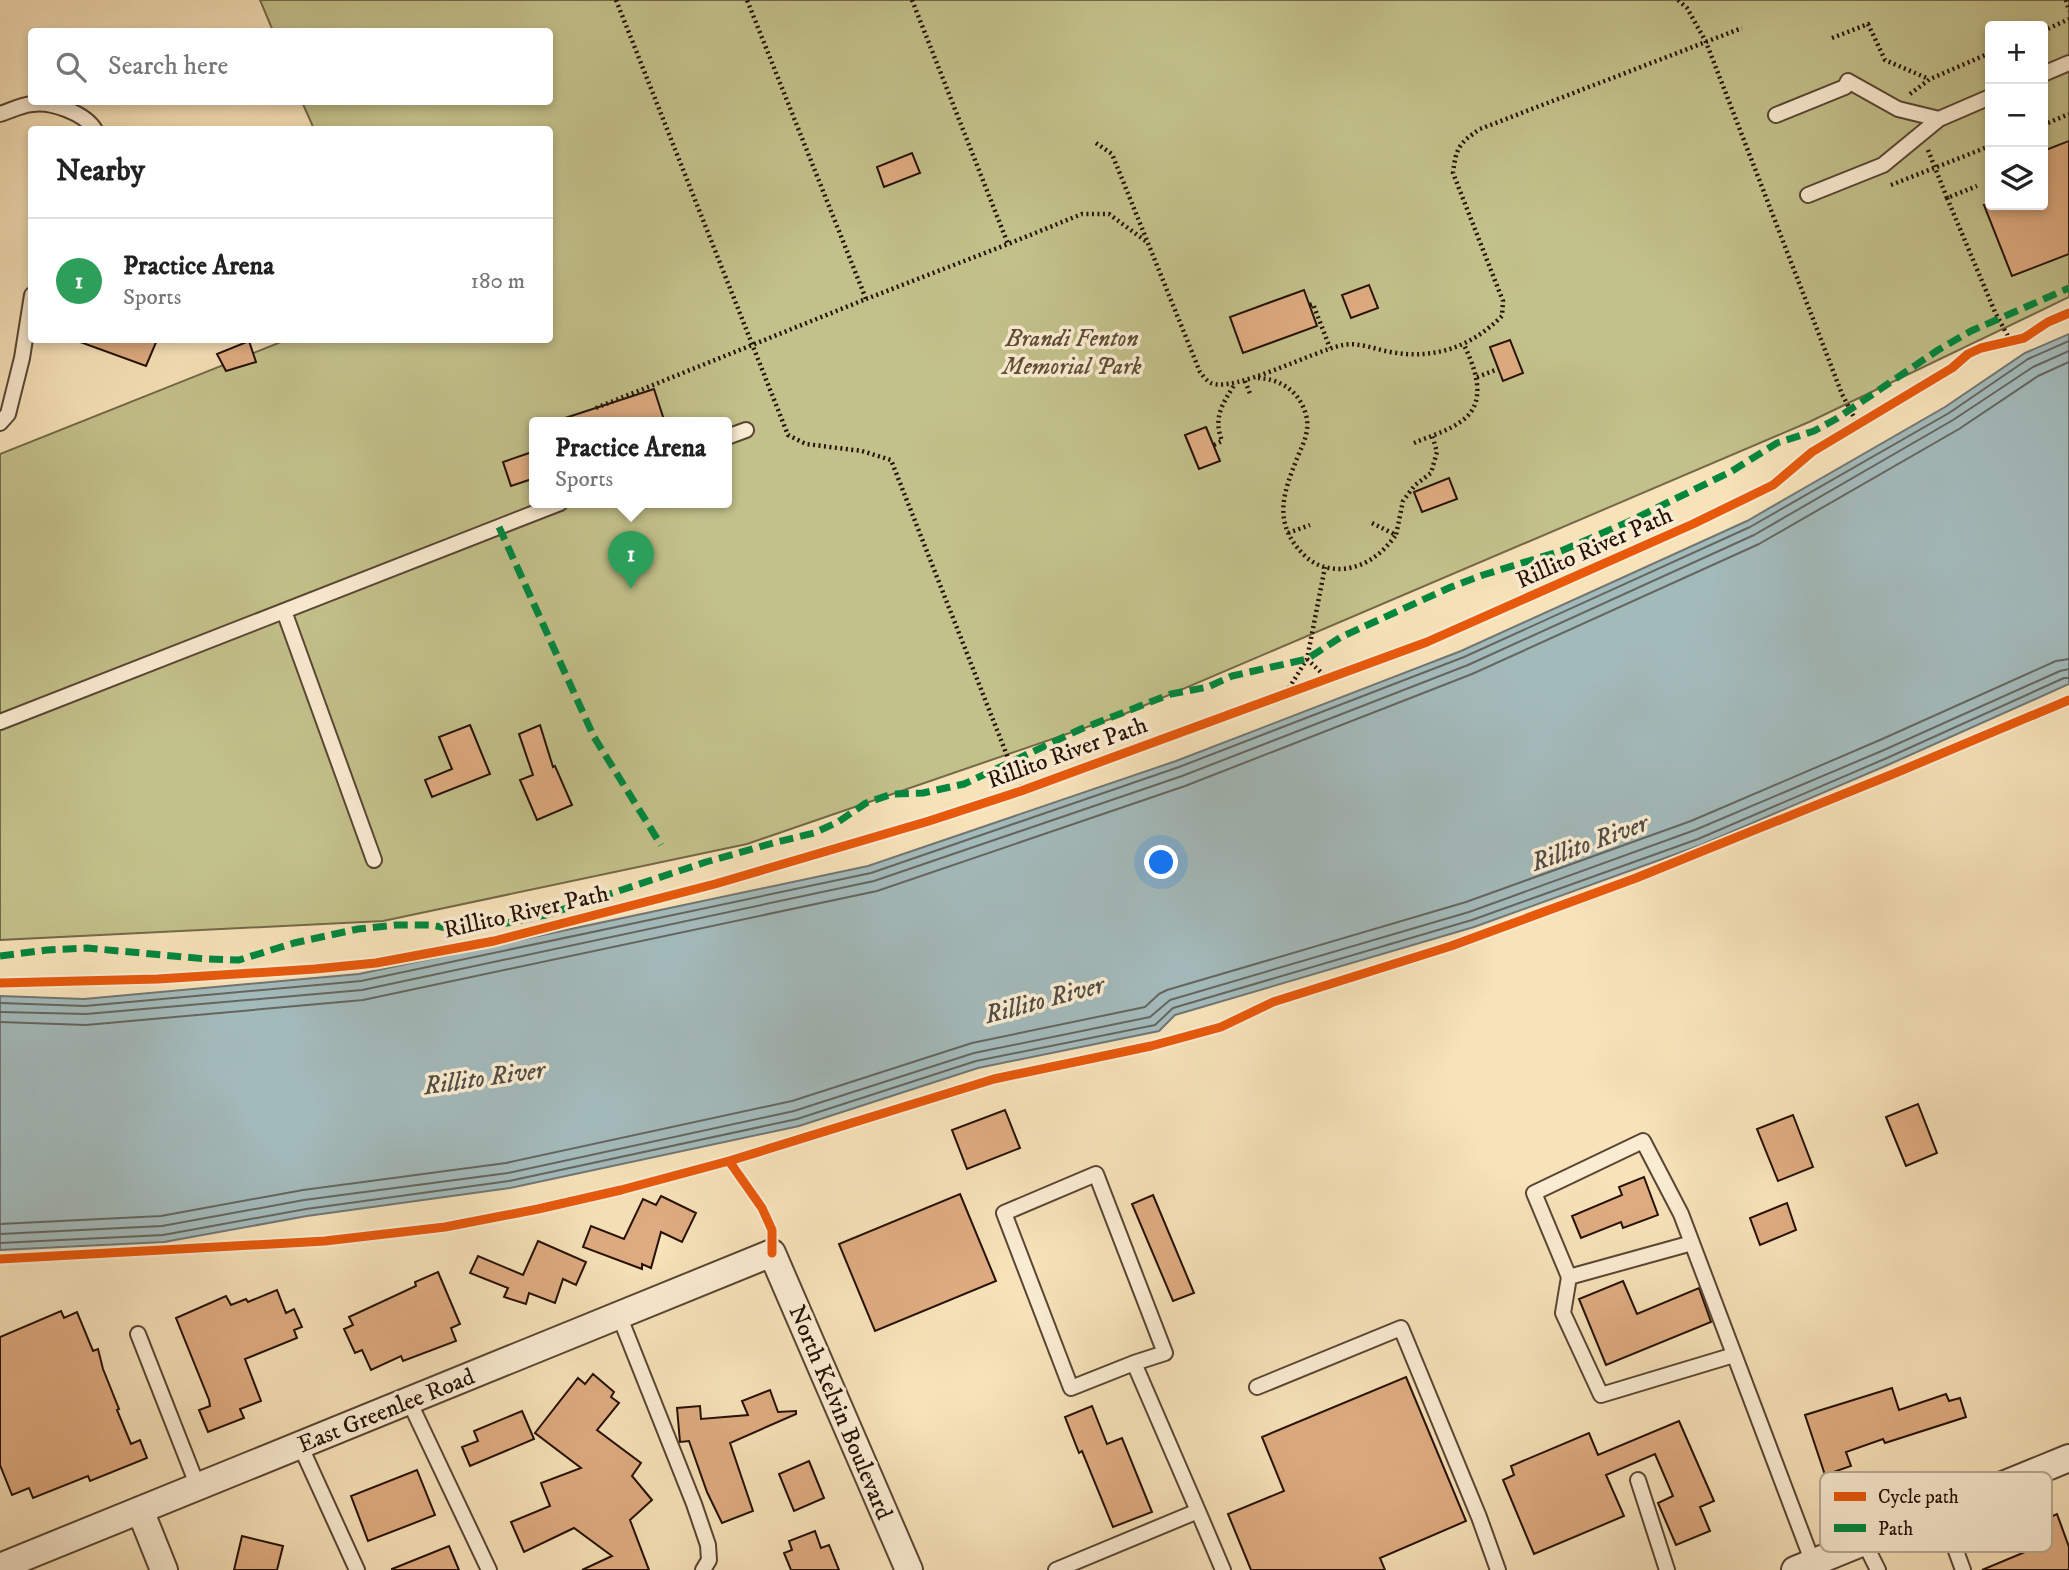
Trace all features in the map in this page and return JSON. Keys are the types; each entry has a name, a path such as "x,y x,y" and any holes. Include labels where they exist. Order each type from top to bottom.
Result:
{"street":[{"name":"East Greenlee Road","path":"0,1567 772,1253"},
{"name":"North Kelvin Boulevard","path":"772,1253 909,1570"},
{"path":"2035,1472 2069,1458"},
{"path":"139,1510 164,1570"},
{"path":"1804,1566 1839,1552"}],"lane":[{"path":"2048,72 2069,63"},
{"path":"1776,115 1846,87 1848,80 1898,109 1939,119"},
{"path":"1808,195 1883,164 1939,119 1985,99"},
{"path":"0,114 28,105"},
{"path":"45,105 64,108 90,121 93,126"},
{"path":"0,423 8,414 28,320"},
{"path":"732,436 746,430"},
{"path":"0,722 547,508"},
{"path":"284,611 374,860"},
{"path":"1734,1354 1601,1395 1563,1313 1569,1277 1534,1192 1643,1141 1681,1214 1692,1243 1734,1354 1804,1566"},
{"path":"1096,1174 1165,1353 1134,1363 1071,1388 1004,1213 1096,1174"},
{"path":"1569,1277 1692,1243"},
{"path":"619,1315 708,1545 709,1560 703,1570"},
{"path":"1257,1387 1401,1328 1498,1570"},
{"path":"138,1334 198,1487"},
{"path":"1134,1363 1223,1570"},
{"path":"409,1401 489,1570"},
{"path":"300,1445 356,1570"},
{"path":"1638,1480 1667,1570"},
{"path":"1056,1570 1198,1511"},
{"path":"1869,1552 1878,1570"},
{"path":"1956,1552 1963,1570"}],"path":[{"path":"616,0 788,435 806,444 862,451 891,460 1021,791"},
{"path":"747,0 866,299"},
{"path":"912,0 1007,244"},
{"path":"1678,0 1687,8 1706,42 1842,394 1858,425"},
{"path":"2066,0 2069,11"},
{"path":"2048,29 2069,19"},
{"path":"1832,38 1868,23 1885,60 1930,79"},
{"path":"1096,143 1112,154 1200,372 1210,383 1225,386 1245,381 1346,344 1369,345 1410,354 1445,350 1464,345 1488,330 1502,316 1503,301 1452,173 1455,155 1462,141 1480,129 1742,28"},
{"path":"2048,123 2069,114"},
{"path":"1891,185 1987,147"},
{"path":"1947,198 2006,343 2024,338"},
{"path":"596,408 1082,214 1109,214 1148,243"},
{"path":"1310,305 1312,304 1330,348"},
{"path":"1414,443 1465,419 1475,404 1477,377 1464,345"},
{"path":"1477,377 1498,369"},
{"path":"1254,378 1270,379 1287,387 1299,399 1307,417 1306,439 1285,490 1282,507 1284,523 1299,550 1308,559 1325,568 1352,568 1373,559 1387,547 1396,535 1403,501 1415,485 1431,473 1437,452 1432,435"},
{"path":"1245,381 1251,396"},
{"path":"1214,445 1222,442 1217,428 1219,415 1236,383"},
{"path":"1847,432 1870,418"},
{"path":"1372,523 1396,535"},
{"path":"1288,533 1310,525"},
{"path":"1286,693 1307,659 1325,568"},
{"path":"1307,659 1326,677"},
{"path":"1316,681 1339,673"},
{"path":"1273,698 1306,685"}],"green space":[{"name":"Brandi Fenton Memorial Park","path":"260,0 2069,0 2069,297 1809,422 1122,715 747,844 383,921 0,940 0,454 278,343 553,343 553,126 313,126 303,105 553,105 553,28 272,28"}],"water":[{"name":"Rillito River","path":"2069,334 2069,684 1890,764 1701,845 1474,927 1175,1015 1159,1031 978,1068 799,1126 510,1188 307,1216 164,1242 0,1250 0,996 84,999 359,974 868,866 1176,761 1461,651 1747,521 1945,407 2025,353"}],"building":[{"path":"2069,141 2069,254 2012,276 1986,210 2048,210 2048,149"},
{"path":"912,153 920,173 884,187 877,167"},
{"path":"1369,285 1378,308 1351,318 1342,295"},
{"path":"1304,290 1317,326 1243,353 1230,317"},
{"path":"1510,340 1523,373 1503,381 1490,347"},
{"path":"83,343 156,343 146,366"},
{"path":"250,343 256,362 226,371 217,354"},
{"path":"654,389 663,417 568,417"},
{"path":"1206,427 1220,461 1199,469 1185,435"},
{"path":"529,453 529,480 511,486 503,462"},
{"path":"1449,478 1457,499 1422,512 1414,492"},
{"path":"470,725 490,774 432,797 425,780 452,769 439,737"},
{"path":"540,725 553,767 555,766 572,805 537,820 520,780 533,775 519,734"},
{"path":"1918,1104 1937,1153 1906,1166 1886,1117"},
{"path":"1005,1110 1020,1148 967,1169 952,1130"},
{"path":"1793,1115 1813,1167 1778,1181 1757,1129"},
{"path":"1644,1177 1658,1215 1623,1228 1621,1222 1581,1238 1572,1216 1622,1195 1619,1187"},
{"path":"960,1194 996,1281 875,1331 839,1244"},
{"path":"1153,1195 1194,1293 1173,1301 1132,1204"},
{"path":"661,1196 696,1213 682,1242 661,1232 651,1268 642,1264 642,1269 583,1247 591,1226 624,1239 643,1199 656,1205"},
{"path":"1787,1203 1796,1230 1760,1245 1750,1218"},
{"path":"538,1241 586,1262 576,1285 563,1279 555,1303 529,1293 526,1304 504,1297 508,1288 470,1273 478,1256 523,1275"},
{"path":"438,1272 460,1324 451,1328 456,1341 403,1361 401,1356 371,1370 362,1350 355,1353 344,1329 353,1325 349,1317 416,1286 415,1282"},
{"path":"1623,1281 1637,1314 1699,1288 1711,1322 1606,1365 1579,1299"},
{"path":"277,1290 286,1313 294,1309 302,1327 294,1330 297,1338 245,1359 261,1401 240,1409 244,1418 208,1432 199,1410 210,1406 209,1400 176,1318 226,1296 231,1305 246,1299 248,1302"},
{"path":"61,1311 64,1318 77,1312 93,1351 98,1349 131,1444 140,1440 147,1458 90,1481 88,1476 33,1498 29,1488 12,1495 0,1465 0,1337"},
{"path":"593,1374 614,1392 611,1397 619,1403 597,1430 641,1463 632,1476 652,1500 630,1520 649,1570 582,1570 612,1556 574,1528 524,1552 511,1522 550,1506 541,1483 581,1468 535,1433 578,1378 585,1384"},
{"path":"1406,1377 1466,1521 1380,1558 1385,1570 1251,1570 1228,1514 1284,1491 1262,1437"},
{"path":"1892,1388 1899,1410 1946,1394 1949,1401 1960,1398 1966,1417 1885,1443 1883,1439 1846,1452 1851,1466 1824,1472 1805,1415"},
{"path":"770,1390 778,1412 796,1411 796,1414 730,1443 753,1511 722,1523 707,1492 689,1441 680,1442 677,1408 700,1406 701,1419 748,1415 742,1401"},
{"path":"1092,1406 1107,1444 1122,1438 1152,1512 1113,1527 1065,1417"},
{"path":"522,1411 534,1439 470,1466 462,1447 478,1441 474,1431"},
{"path":"1679,1421 1714,1501 1700,1507 1710,1531 1676,1545 1658,1503 1673,1496 1655,1454 1606,1475 1624,1516 1534,1554 1503,1480 1514,1475 1511,1466 1589,1433 1598,1455"},
{"path":"809,1461 824,1498 794,1511 779,1474"},
{"path":"417,1470 435,1515 368,1541 351,1496"},
{"path":"2057,1514 2069,1547 2069,1570 1982,1570 2025,1552 2052,1552 2052,1516"},
{"path":"815,1531 821,1548 829,1545 839,1570 791,1570 784,1553 792,1550 789,1541"},
{"path":"242,1536 283,1546 277,1570 234,1570"},
{"path":"449,1546 459,1570 392,1570 392,1569"}],"marked path":[{"path":"0,956 87,948 239,960 294,943 358,929 396,925 431,925 451,929 483,928 546,915 706,862 814,833 838,822 866,803 892,794 923,793 964,784 1081,729 1171,694 1208,687 1232,676 1307,659 1341,637 1451,587 1561,551 1628,522 1732,471 1777,443 1814,431 1836,419 1938,350 1971,331 2069,288"},
{"path":"499,527 594,737 661,845"}],"cycle path":[{"name":"Rillito River Path","path":"0,983 158,979 376,963 494,941 715,884 929,821 1021,791 1427,642 1693,524 1773,485 1812,452 1952,368 1968,354 1981,348 2024,338 2048,322 2069,313"},
{"path":"0,1259 325,1241 445,1227 621,1190 729,1161 994,1079 1151,1046 1221,1027 1273,1002 1451,946 1636,878 2069,700"},
{"path":"729,1161 762,1208 772,1230 772,1253"}],"place":[{"name":"Practice Arena","path":"631,589"}]}
